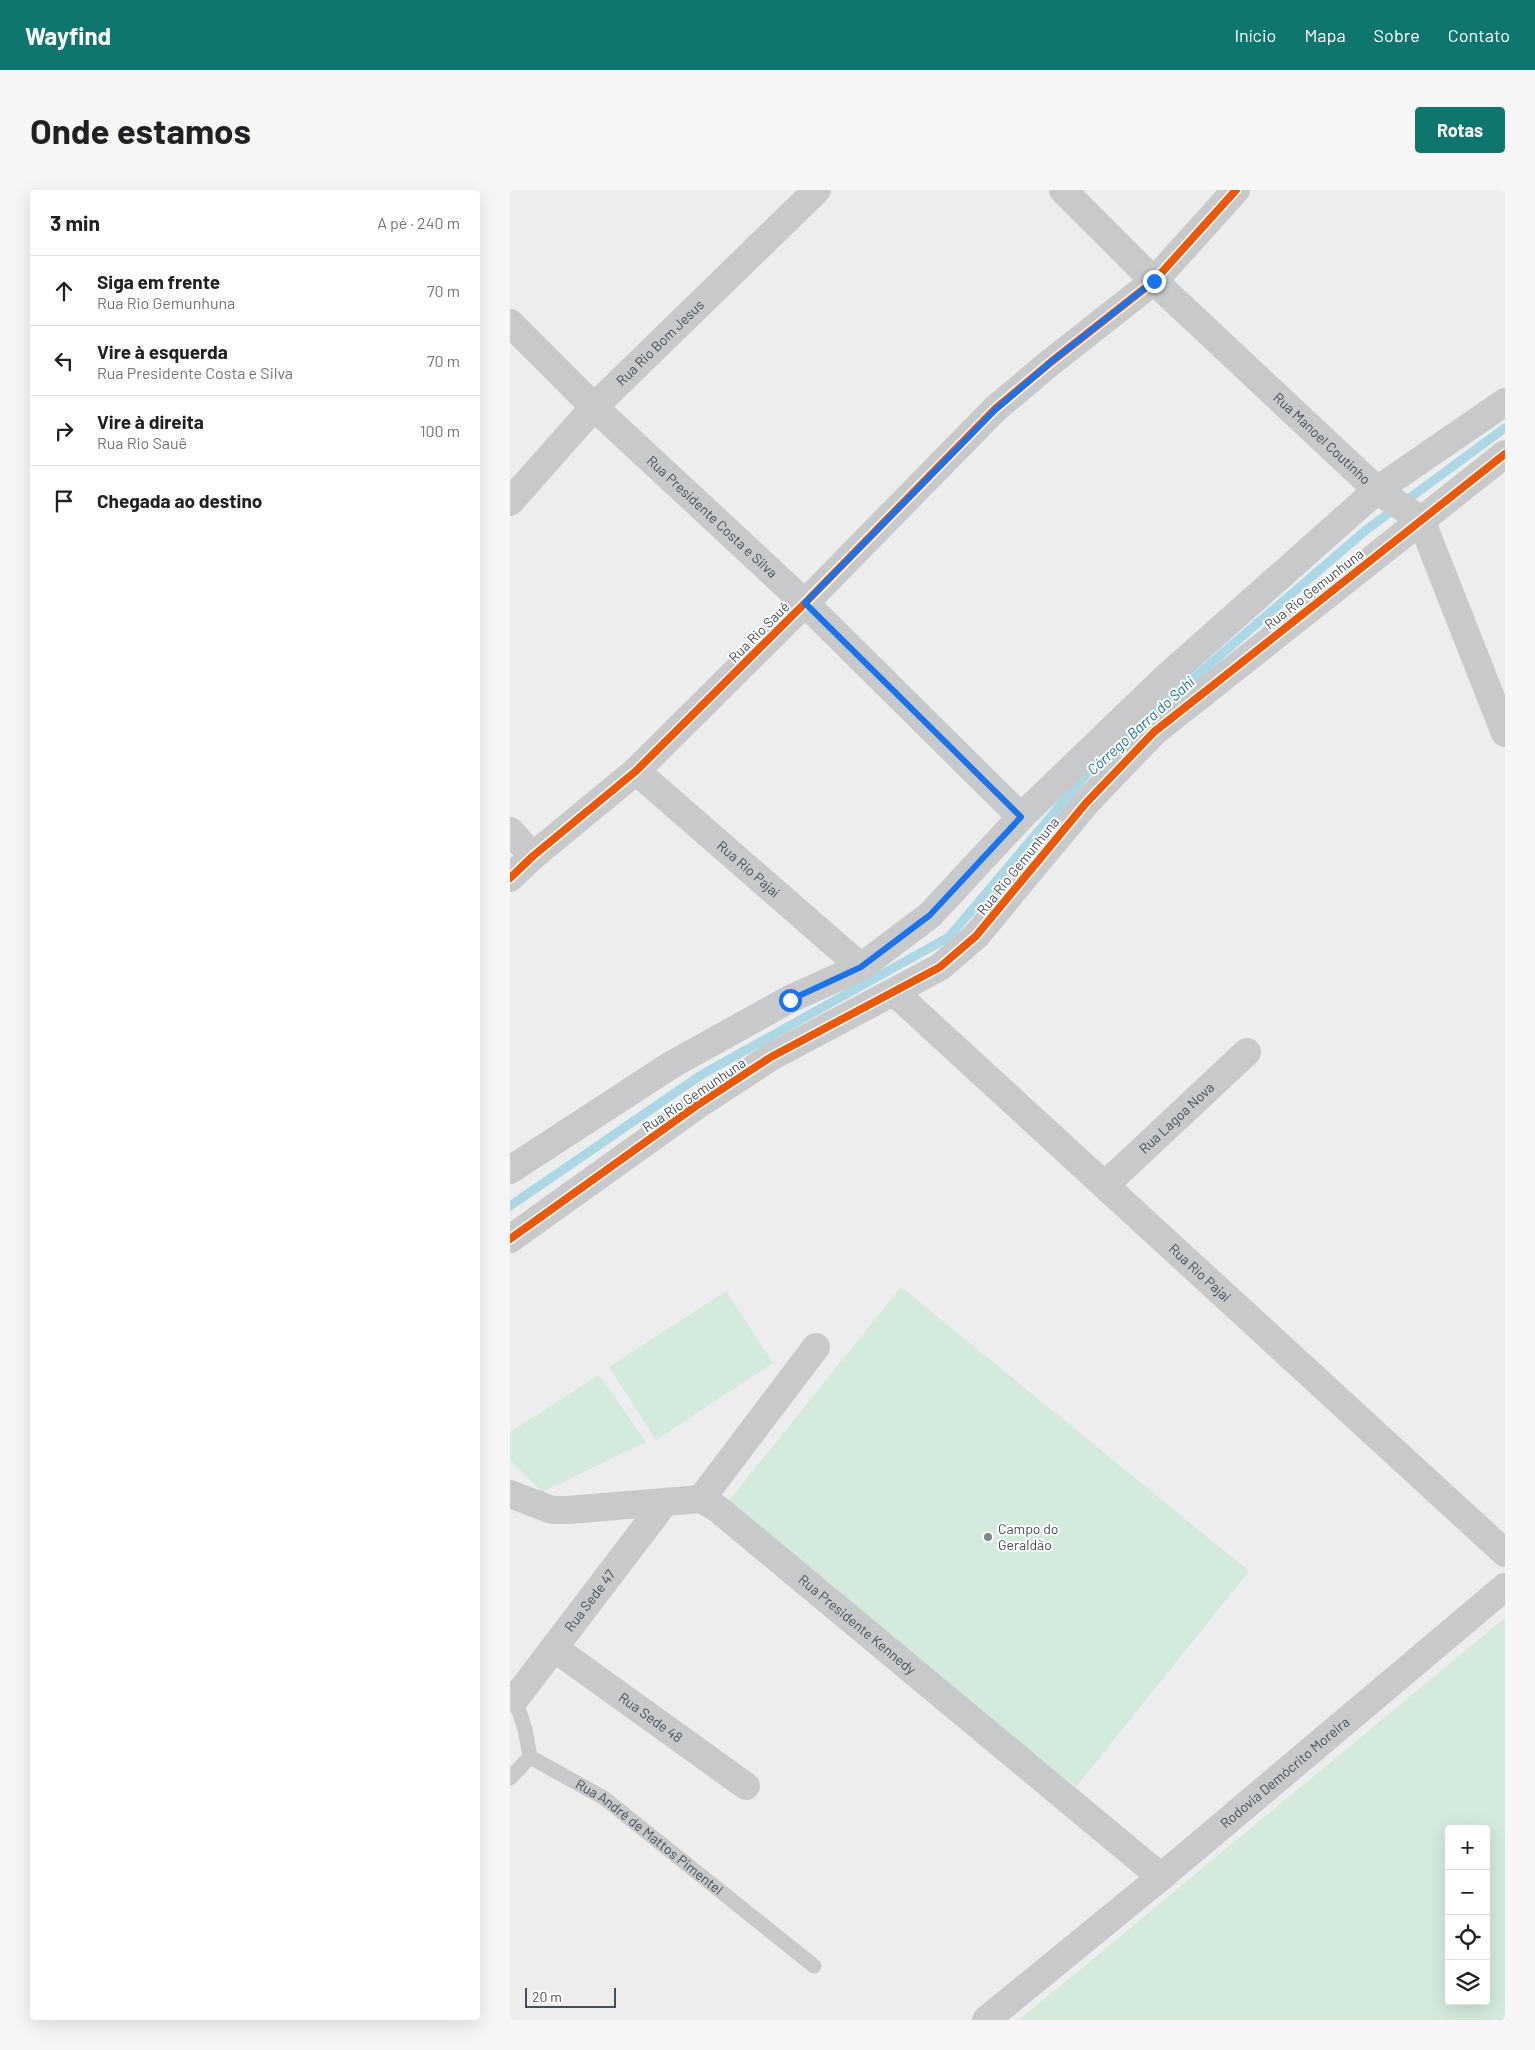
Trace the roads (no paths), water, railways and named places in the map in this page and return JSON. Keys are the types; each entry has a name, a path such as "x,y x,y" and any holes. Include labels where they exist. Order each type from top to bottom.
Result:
{"street":[{"name":"Rua Rio Bom Jesus","path":"510,502 594,407 817,190"},
{"name":"Rua Manoel Coutinho","path":"1063,190 1154,281 1377,490 1421,520"},
{"name":"Rua Rio Sauê","path":"510,878 533,856 636,771 995,410 1051,362 1154,281 1236,190"},
{"name":"Rua Presidente Costa e Silva","path":"510,323 594,407 805,603 1021,817"},
{"name":"Rua Rio Gemunhuna","path":"510,1170 672,1065 790,1000 861,967 930,915 1021,817 1161,682 1377,490 1505,402"},
{"name":"Rua Rio Gemunhuna","path":"510,1239 696,1106 772,1057 940,966 976,936 1086,803 1154,732 1505,454"},
{"path":"1421,520 1505,733"},
{"name":"Rua Rio Pajaí","path":"636,771 861,967"},
{"path":"510,831 533,856"},
{"name":"Rua Rio Pajaí","path":"894,992 1505,1553"},
{"name":"Rua Lagoa Nova","path":"1105,1185 1247,1052"},
{"path":"510,1494 552,1510 701,1499 816,1347"},
{"name":"Rua Presidente Kennedy","path":"701,1499 718,1510 1161,1877"},
{"name":"Rua Sede 47","path":"513,1697 554,1648 665,1502"},
{"name":"Rodovia Demócrito Moreira","path":"986,2020 1161,1877 1505,1587"},
{"name":"Rua Sede 48","path":"554,1648 746,1786"}],"lane":[{"path":"510,1778 530,1757 524,1729 513,1697"},
{"name":"Rua André de Mattos Pimentel","path":"530,1757 604,1798 814,1966"}],"waterway":[{"name":"Córrego Barra do Sahi","path":"1104,755 1366,530 1505,428"},
{"name":"Córrego Barra do Sahi","path":"510,1206 701,1075 949,937 1095,764"}],"place":[{"name":"Campo do Geraldão","path":"988,1537"}]}
